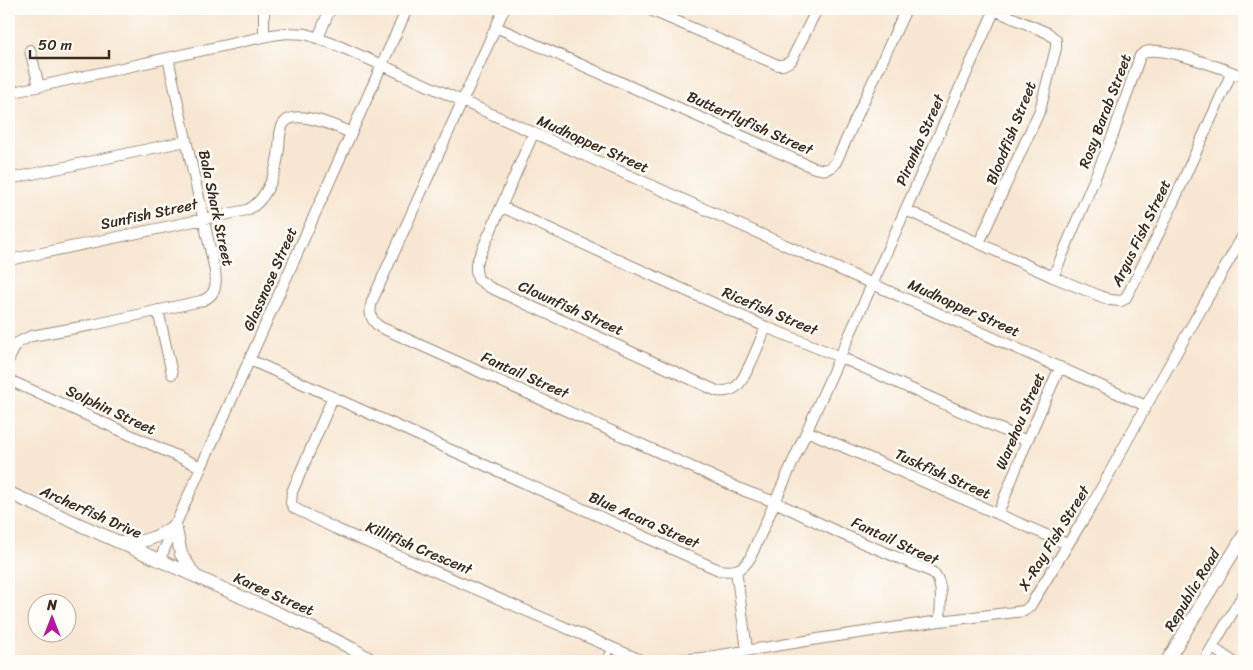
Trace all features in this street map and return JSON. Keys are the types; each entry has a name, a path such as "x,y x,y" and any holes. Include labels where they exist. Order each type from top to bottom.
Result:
{"street":[{"path":"264,9 264,37"},
{"path":"318,38 330,9"},
{"name":"Glassnose Street","path":"159,561 407,9"},
{"name":"Fantail Street","path":"504,9 372,301 371,313 375,323 380,327 745,491 775,502 935,574 938,578 941,592 940,621"},
{"path":"648,9 778,65 791,61 817,9"},
{"name":"Butterflyfish Street","path":"496,27 812,167 827,170 833,167 836,162 906,9"},
{"name":"Piranha Street","path":"872,283 994,9"},
{"name":"Bloodfish Street","path":"980,243 1040,110 1056,48 1056,40 1048,32 994,9"},
{"name":"Mudhopper Street","path":"9,93 264,37 296,33 318,38 462,100 533,134 1146,406"},
{"path":"30,50 39,86"},
{"name":"Rosy Barab Street","path":"1053,277 1113,136 1140,56 1148,51 1166,53 1244,77"},
{"name":"Bala Shark Street","path":"9,359 17,343 31,336 202,301 213,293 216,281 204,218 168,58"},
{"name":"Argus Fish Street","path":"906,210 1053,277 1116,302 1125,299 1163,225 1232,72"},
{"name":"Sunfish Street","path":"9,260 247,210 260,202 271,179 279,149 281,130 288,119 297,117 313,120 351,133"},
{"name":"Clownfish Street","path":"533,134 476,264 476,274 480,281 525,304 713,390 722,392 734,388 741,380 766,327"},
{"path":"9,179 186,141"},
{"name":"Ricefish Street","path":"502,206 766,327 840,357 1027,441"},
{"name":"X-Ray Fish Street","path":"747,650 940,621 1024,611 1030,606 1095,500 1244,234"},
{"path":"663,661 703,658 747,650 736,570 742,568 748,562 872,283"},
{"path":"158,310 172,374"},
{"name":"Blue Acara Street","path":"250,360 719,570 736,570"},
{"name":"Warehou Street","path":"998,514 1027,441 1060,367"},
{"name":"Solphin Street","path":"9,380 201,467"},
{"name":"Killifish Crescent","path":"332,397 292,492 291,503 294,508 334,528 640,661"},
{"name":"Tuskfish Street","path":"807,431 1067,544"},
{"name":"Archerfish Drive","path":"9,493 159,561"},
{"path":"120,543 150,540 176,525 182,554 195,576"},
{"name":"Republic Road","path":"1167,661 1244,535"},
{"name":"Karee Street","path":"159,561 313,629 373,661"},
{"path":"1204,661 1240,610 1244,593"},
{"path":"1213,648 1232,661"}],"lane":[{"path":"605,661 611,648"}]}
